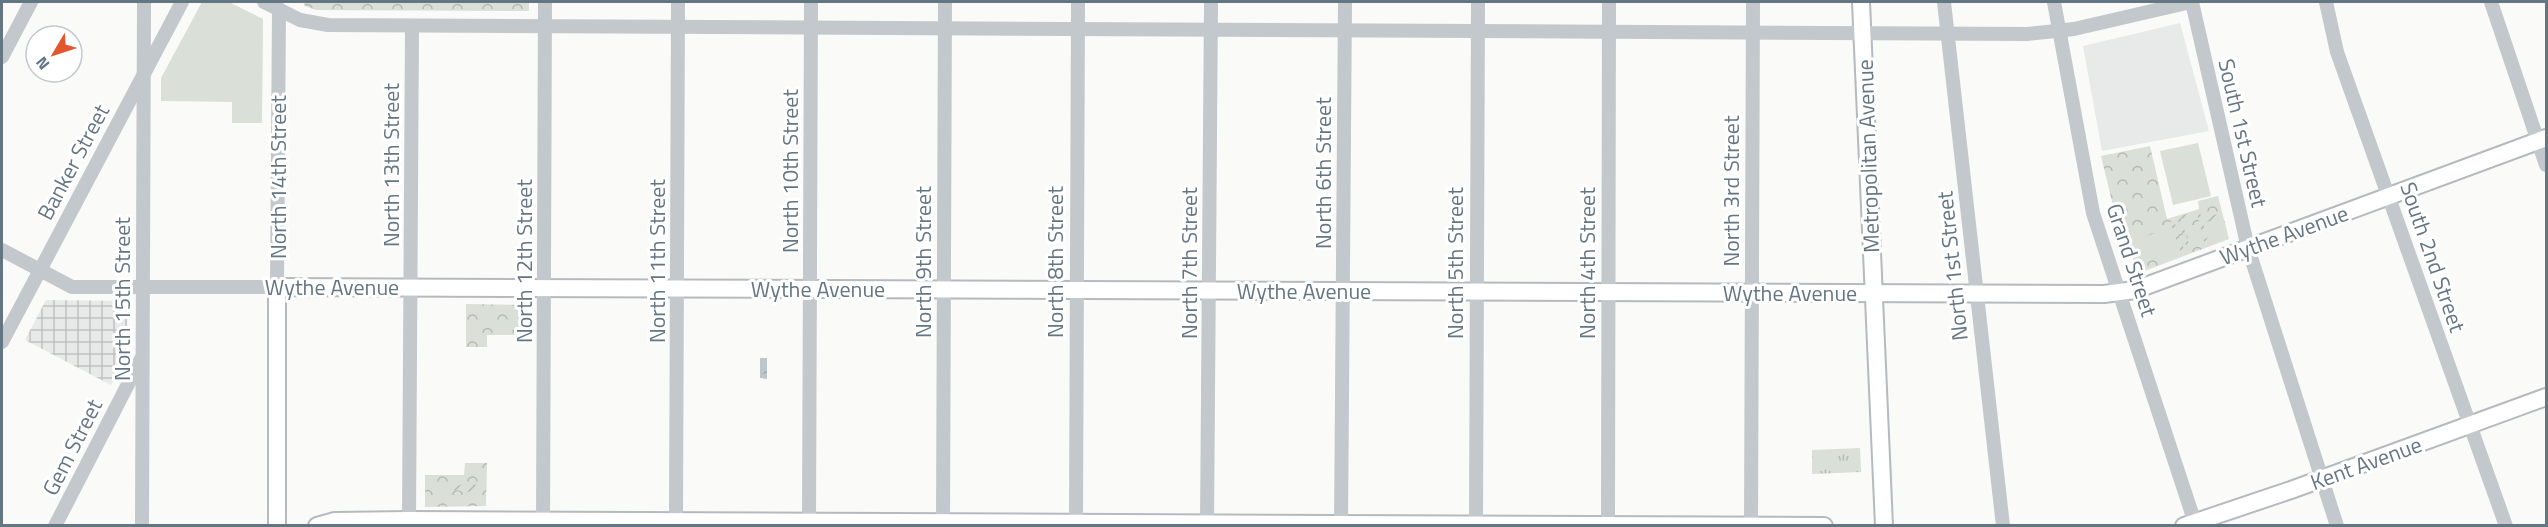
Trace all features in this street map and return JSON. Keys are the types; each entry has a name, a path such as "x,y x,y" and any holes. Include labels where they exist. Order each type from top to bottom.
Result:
{"main road":[{"name":"Metropolitan Avenue","path":"1861,2 1884,525"},
{"name":"Wythe Avenue","path":"277,287 1752,293 2120,292 2135,290 2542,140"},
{"name":"North 14th Street","path":"277,287 277,525"},
{"name":"Kent Avenue","path":"2192,525 2547,397"},
{"path":"317,525 335,521 409,520 543,523 809,521 1207,525 1824,525"}],"street":[{"path":"2,57 31,2"},
{"name":"North 15th Street","path":"142,525 144,2"},
{"name":"Banker Street","path":"2,342 182,2"},
{"path":"264,2 313,23 412,26 1947,33 2060,31 2191,2"},
{"name":"North 12th Street","path":"543,523 545,2"},
{"name":"North 11th Street","path":"676,521 678,2"},
{"name":"North 10th Street","path":"809,521 812,2"},
{"name":"North 9th Street","path":"943,523 945,2"},
{"name":"North 8th Street","path":"1076,522 1078,2"},
{"name":"North 7th Street","path":"1207,525 1211,2"},
{"name":"North 6th Street","path":"1341,524 1345,2"},
{"name":"North 5th Street","path":"1476,525 1478,2"},
{"name":"North 4th Street","path":"1608,525 1609,2"},
{"name":"North 3rd Street","path":"1751,525 1753,2"},
{"name":"North 1st Street","path":"1944,2 2003,525"},
{"name":"Grand Street","path":"2054,2 2093,213 2120,292 2192,525"},
{"name":"South 1st Street","path":"2191,2 2248,248 2337,525"},
{"name":"South 2nd Street","path":"2326,2 2337,52 2506,525"},
{"path":"2491,2 2542,140 2547,165"},
{"name":"North 14th Street","path":"277,287 279,9"},
{"name":"North 13th Street","path":"409,520 412,26"},
{"name":"Wythe Avenue","path":"2,250 72,287 277,287"},
{"name":"Gem Street","path":"55,525 142,357"}],"shaded area":[{"path":"2180,23 2209,131 2102,151 2083,46"},
{"path":"46,300 128,301 126,358 111,385 25,340"}],"green space":[{"path":"202,2 229,2 263,19 262,123 232,123 232,102 161,101 161,78"},
{"path":"303,2 529,2 529,11 316,10 305,6"},
{"path":"2198,143 2211,196 2173,205 2160,151"},
{"path":"2150,146 2167,219 2199,209 2198,201 2218,196 2229,239 2139,273 2125,239 2121,239 2101,156"},
{"path":"2199,210 2203,222 2203,218 2222,213 2223,218 2203,223 2208,244 2205,245 2197,214 2181,219 2191,251 2188,252 2177,217"},
{"path":"2223,218 2228,239 2209,245 2204,223"},
{"path":"2174,221 2185,253 2181,254 2170,222"},
{"path":"2172,227 2180,251 2137,265 2129,242"},
{"path":"466,304 527,305 528,335 487,335 487,347 466,347"},
{"path":"1860,448 1861,472 1812,474 1812,450"},
{"path":"465,463 487,463 486,506 425,507 425,475 464,475"},
{"path":"474,481 479,493 446,489"}],"water":[{"path":"760,358 767,358 767,379 760,378"}]}
